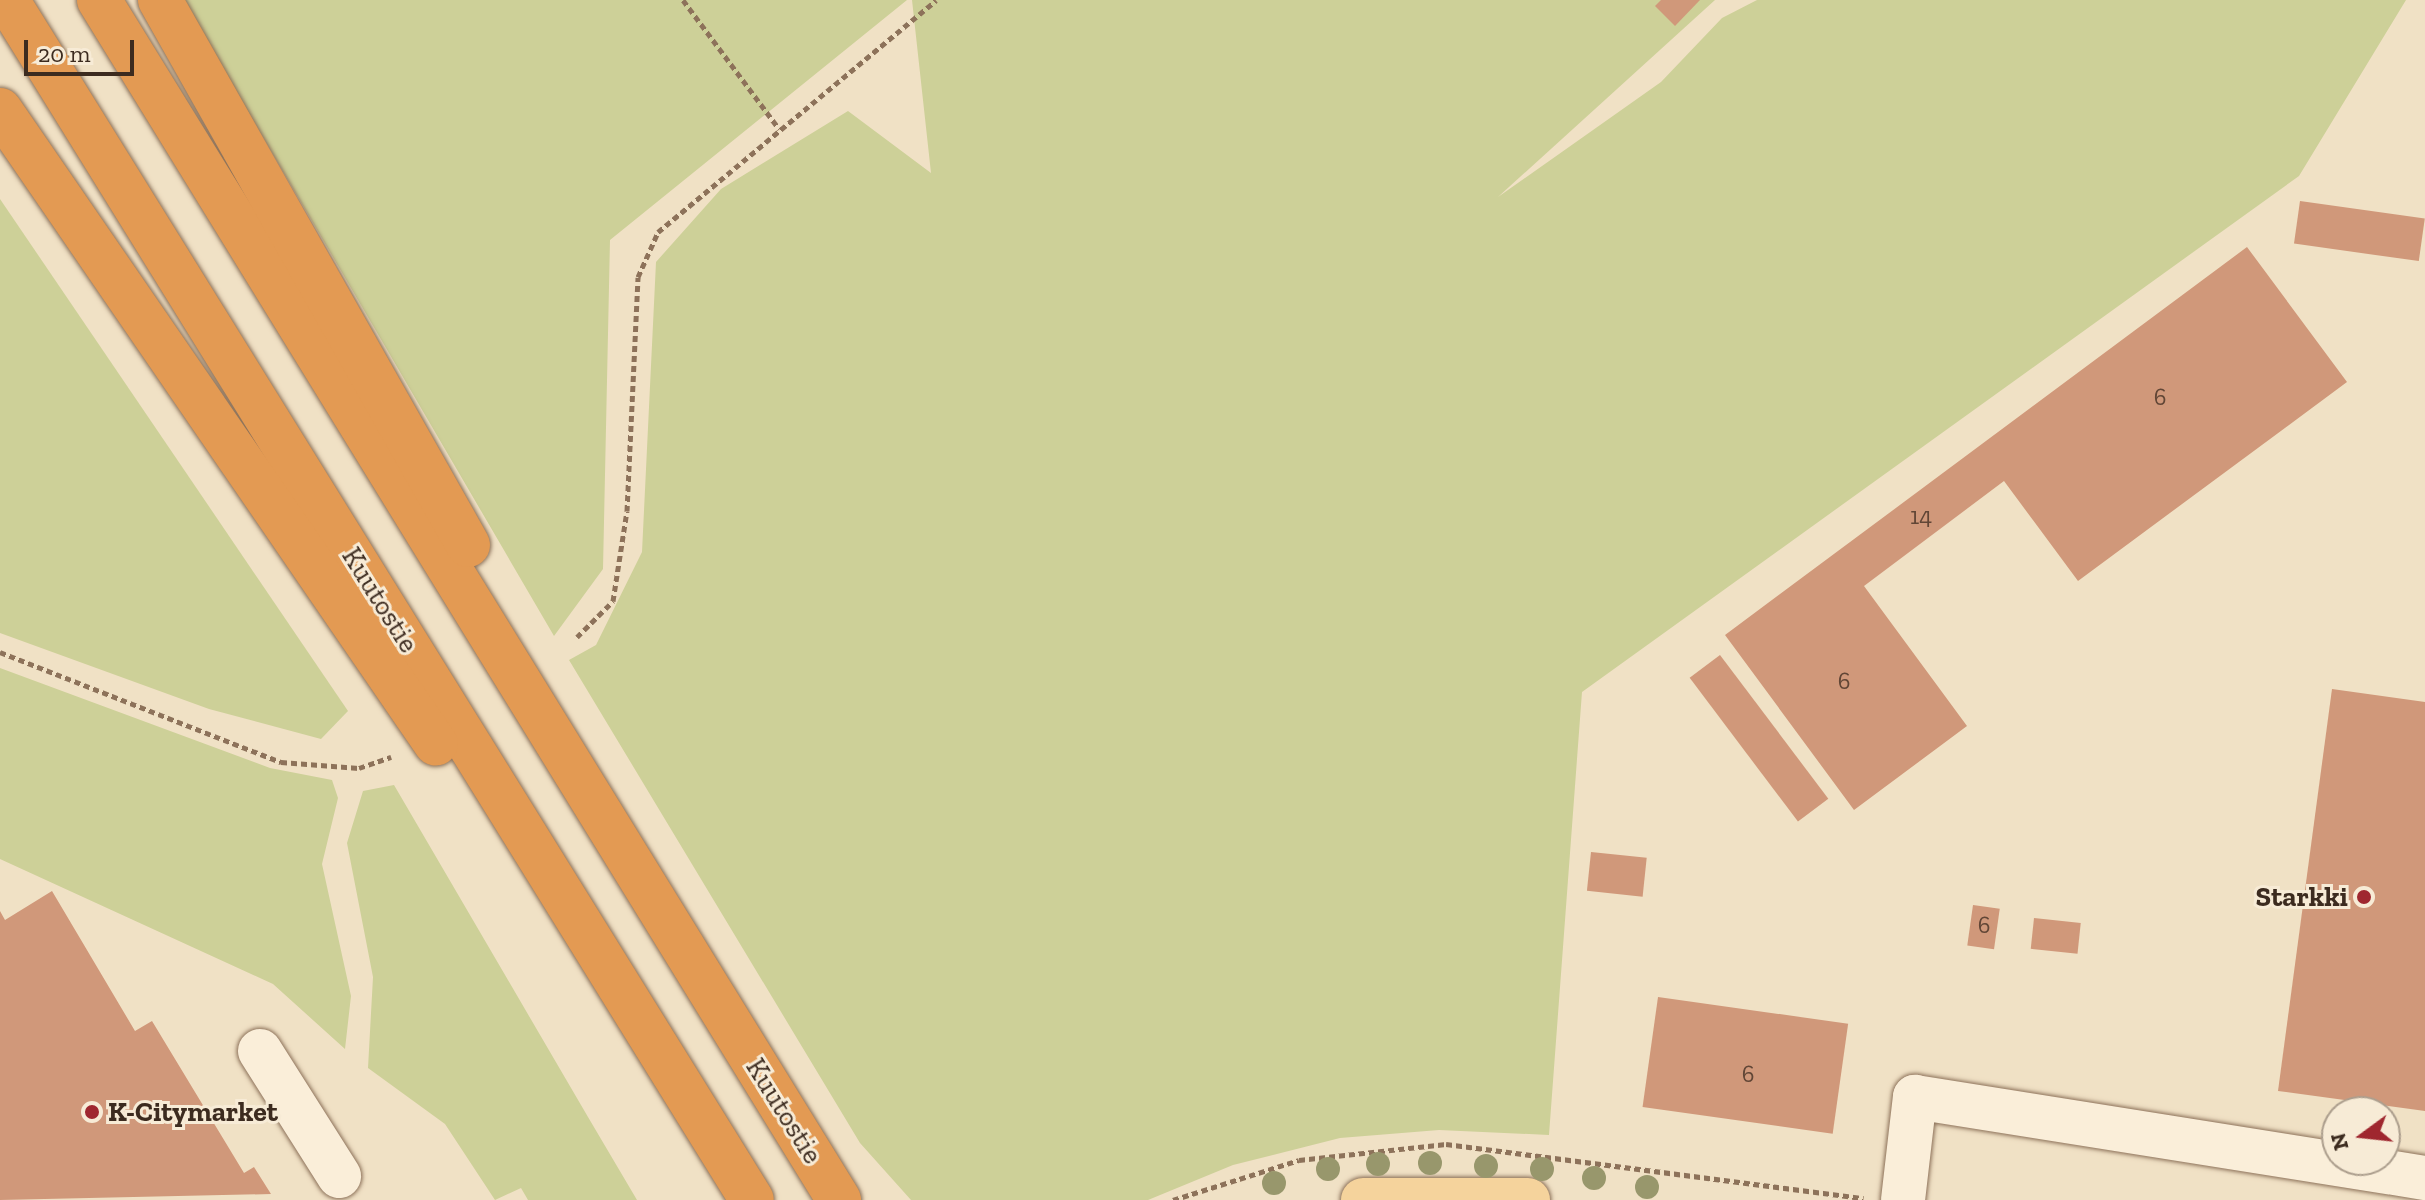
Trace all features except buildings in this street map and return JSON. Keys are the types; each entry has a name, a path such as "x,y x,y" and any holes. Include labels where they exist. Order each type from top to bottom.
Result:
{"highway":[{"name":"Kuutostie","path":"7,0 751,1200"},
{"name":"Kuutostie","path":"99,0 837,1197"},
{"path":"160,0 837,1197"},
{"path":"0,110 751,1200"}],"main road":[{"path":"1363,1200 1528,1200"}],"lane":[{"path":"260,1051 339,1176"},
{"path":"1903,1200 1915,1097 2425,1178"}],"path":[{"path":"683,0 779,129"},
{"path":"577,637 613,601 627,511 638,277 658,232 936,0"},
{"path":"0,652 281,762 359,768 391,757"}],"green space":[{"path":"183,0 907,0 610,240 603,569 554,636"},
{"path":"912,0 1715,0 1498,197 1661,82 1722,18 1757,0 2406,0 2299,176 1582,692 1549,1135 1439,1130 1340,1138 1233,1165 1148,1200 911,1200 860,1143 569,660 596,645 642,552 656,262 721,189 848,111 931,173"},
{"path":"0,199 348,711 321,739 209,709 0,633"},
{"path":"0,668 270,768 332,780 338,798 322,864 351,996 345,1049 273,984 0,859"},
{"path":"394,785 637,1200 528,1200 521,1188 495,1200 445,1124 368,1068 373,977 347,843 363,791"}],"place":[{"name":"Starkki","path":"2364,897"},
{"name":"K-Citymarket","path":"92,1112"}]}
